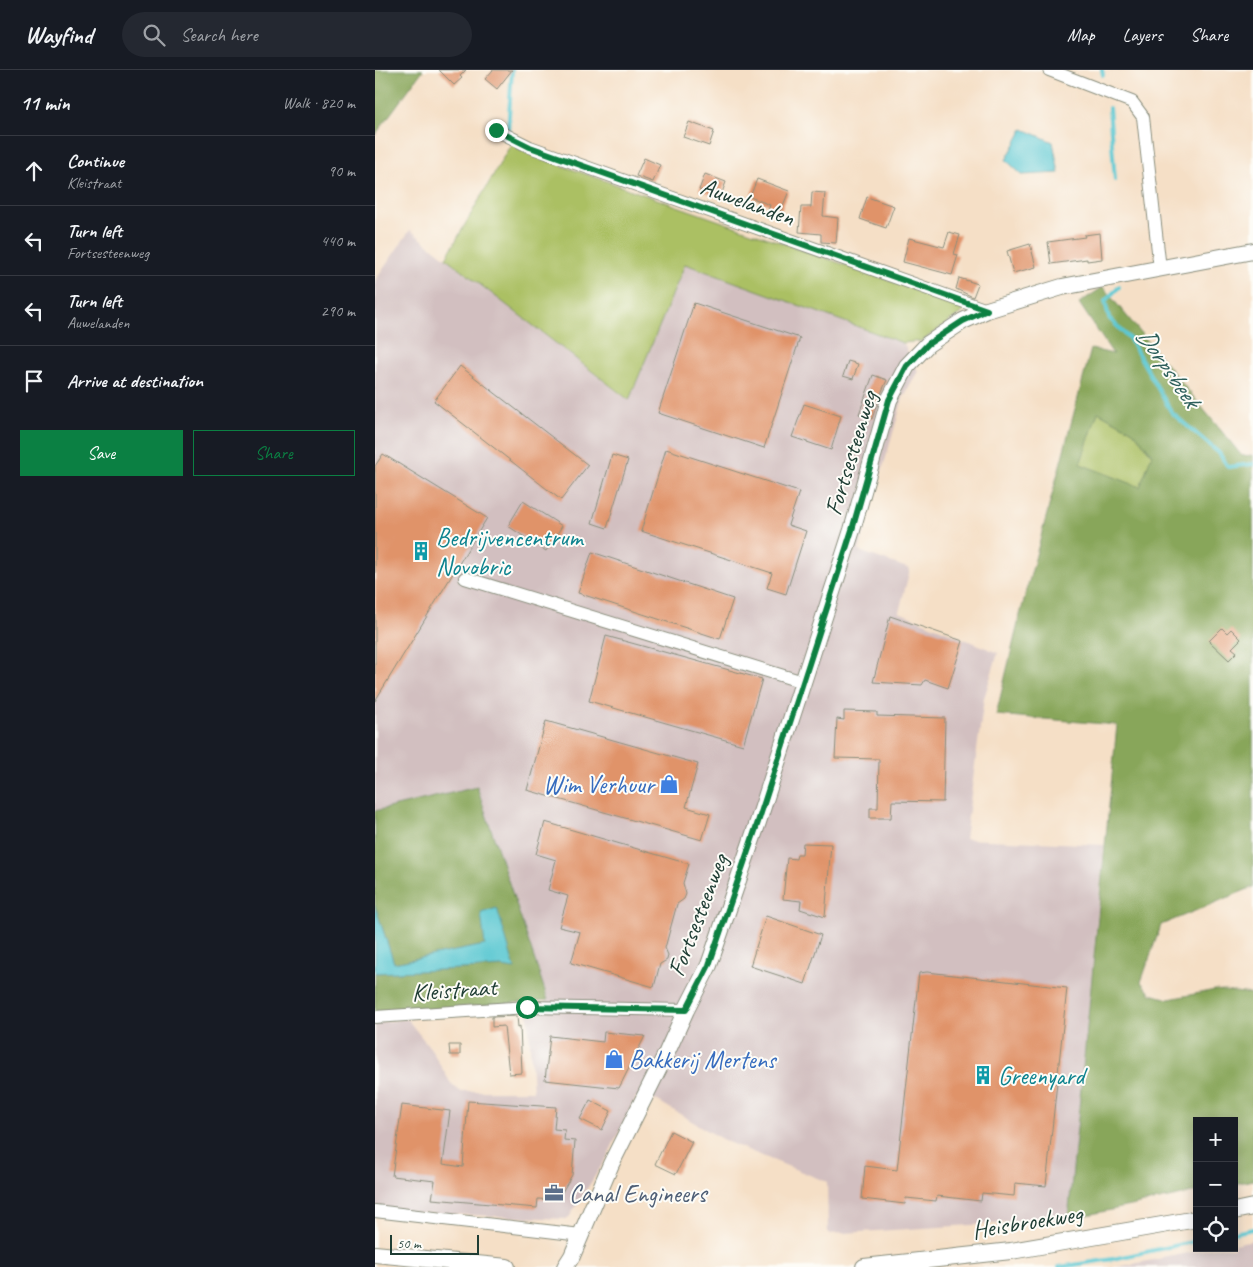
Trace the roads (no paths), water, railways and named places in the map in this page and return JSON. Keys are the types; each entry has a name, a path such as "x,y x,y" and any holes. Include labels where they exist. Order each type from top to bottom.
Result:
{"street":[{"path":"1049,70 1132,102 1143,117 1160,269"},
{"name":"Auwelanden","path":"496,130 530,147 987,310"},
{"name":"Fortsesteenweg","path":"565,1267 572,1256 611,1164 709,965 758,822 852,530 889,400 907,366 928,344 963,321 987,310 1062,287 1253,251"},
{"path":"465,578 803,682"},
{"name":"Kleistraat","path":"375,1017 527,1007 686,1010"},
{"path":"1238,1210 1253,1206"},
{"path":"375,1211 581,1235"},
{"name":"Heisbroekweg","path":"864,1267 1011,1251 1193,1220"},
{"path":"375,1254 507,1267"}],"water":[{"path":"1023,129 1053,142 1059,173 1022,175 1006,160"},
{"path":"375,906 394,963 485,945 481,913 497,908 515,969 502,967 375,973"}],"waterway":[{"path":"508,131 512,70"},
{"name":"Dorpsbeek","path":"1102,70 1103,75"},
{"name":"Dorpsbeek","path":"1109,108 1115,180"},
{"name":"Dorpsbeek","path":"1119,287 1105,301 1109,318 1129,338 1172,413 1219,453 1228,467 1253,464"},
{"path":"1238,1232 1253,1229"},
{"path":"1059,1267 1113,1259 1193,1242"}],"place":[{"name":"Bedrijvencentrum Novobric","path":"421,551"},
{"name":"Wim Verhuur","path":"669,784"},
{"name":"Bakkerij Mertens","path":"614,1059"},
{"name":"Greenyard","path":"983,1075"},
{"name":"Canal Engineers","path":"554,1193"}]}
